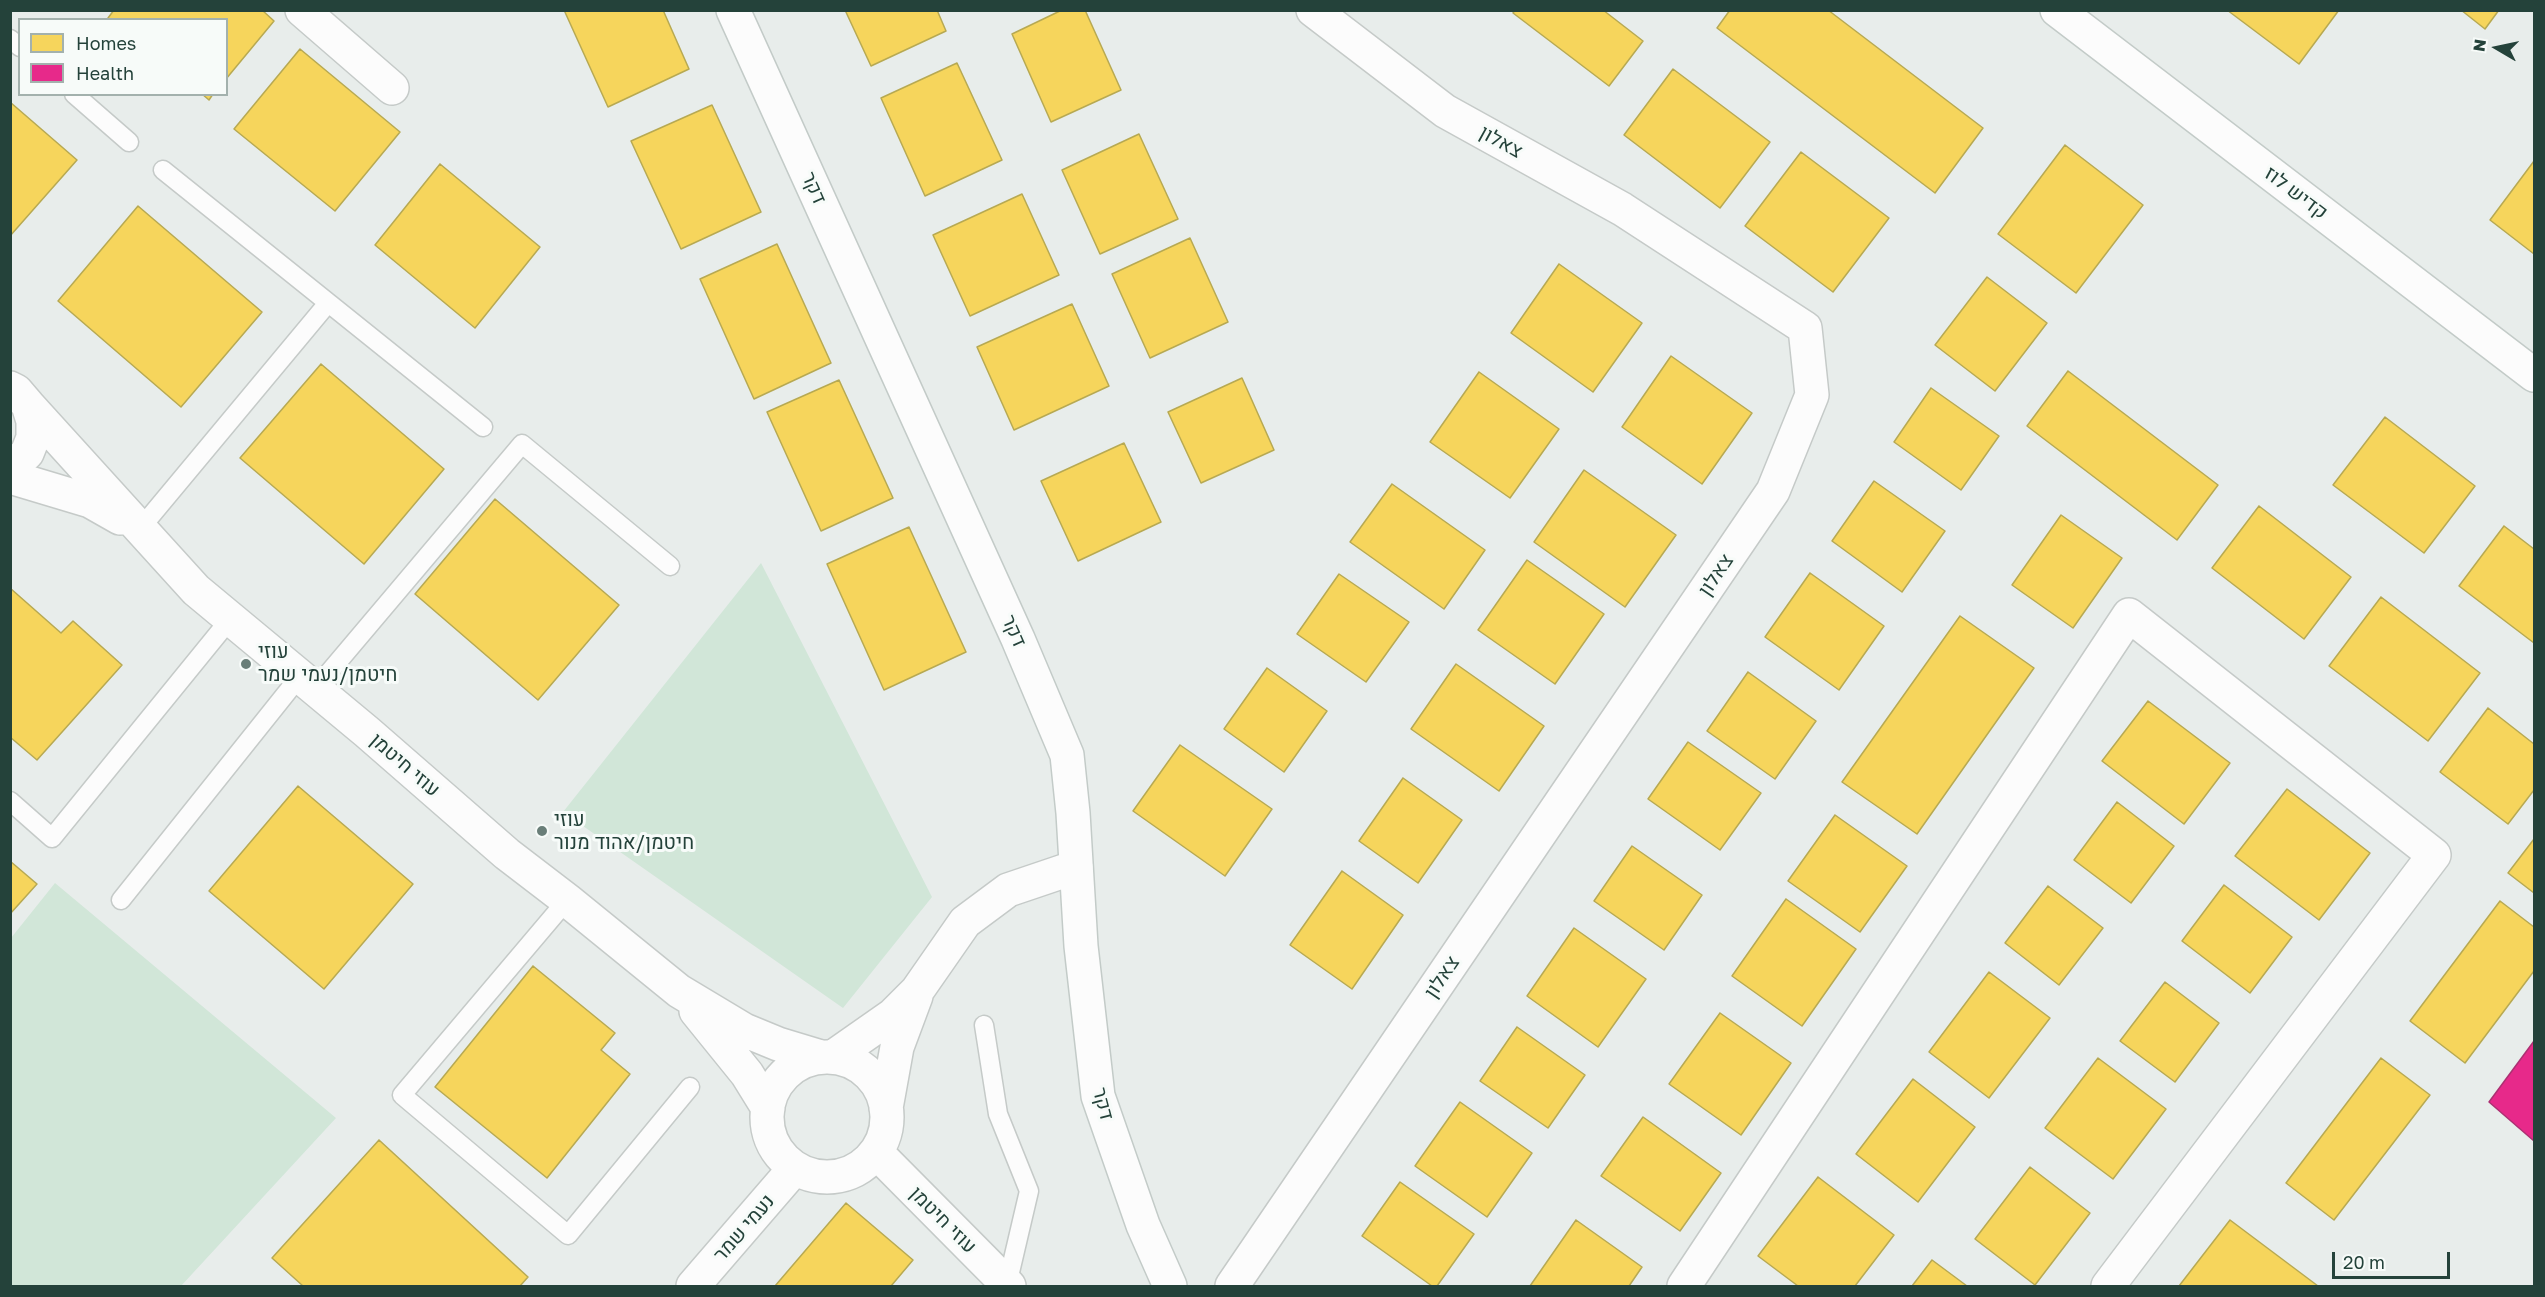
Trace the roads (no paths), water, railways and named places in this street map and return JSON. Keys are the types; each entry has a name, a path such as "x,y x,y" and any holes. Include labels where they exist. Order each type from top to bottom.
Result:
{"street":[{"path":"302,10 392,88"},
{"name":"דקר","path":"733,10 1018,639 1067,755 1081,946 1098,1096 1143,1225 1170,1287"},
{"name":"צאלון","path":"1232,1287 1773,491 1812,395 1805,328 1622,209 1444,111 1313,10"},
{"name":"קדיש לוז","path":"2057,10 2535,375"},
{"path":"10,469 27,453 33,438 33,422 19,397"},
{"name":"עוזי חיטמן","path":"19,397 196,590 308,683 507,855 567,900 679,991 744,1030 778,1044 827,1057"},
{"name":"עוזי חיטמן","path":"10,477 90,501 139,530"},
{"path":"1697,1281 2129,615 2434,855 2108,1287"},
{"path":"827,1057 893,1015 922,984 965,922 1008,890 1076,867"},
{"path":"886,1108 884,1096 874,1079 862,1067 846,1059 827,1057 810,1059 794,1066 781,1078 770,1096 769,1137 779,1155 794,1169 811,1176 830,1178 847,1175 864,1166 877,1153 885,1135 886,1108 897,1047 922,984"},
{"name":"עוזי חיטמן","path":"679,991 747,1074 768,1108"},
{"name":"עוזי חיטמן","path":"877,1153 1008,1286"},
{"name":"נעמי שמר","path":"693,1287 794,1169"}],"lane":[{"path":"76,96 129,142"},
{"path":"163,170 483,427"},
{"path":"139,530 328,303"},
{"path":"121,900 308,683 522,444 670,566"},
{"path":"10,801 52,838 231,618"},
{"path":"567,900 402,1095 568,1235 690,1087"},
{"path":"984,1025 998,1114 1029,1191 1008,1286"}],"place":[{"name":"עוזי חיטמן/נעמי שמר","path":"246,664"},
{"name":"עוזי חיטמן/אהוד מנור","path":"542,831"}]}
